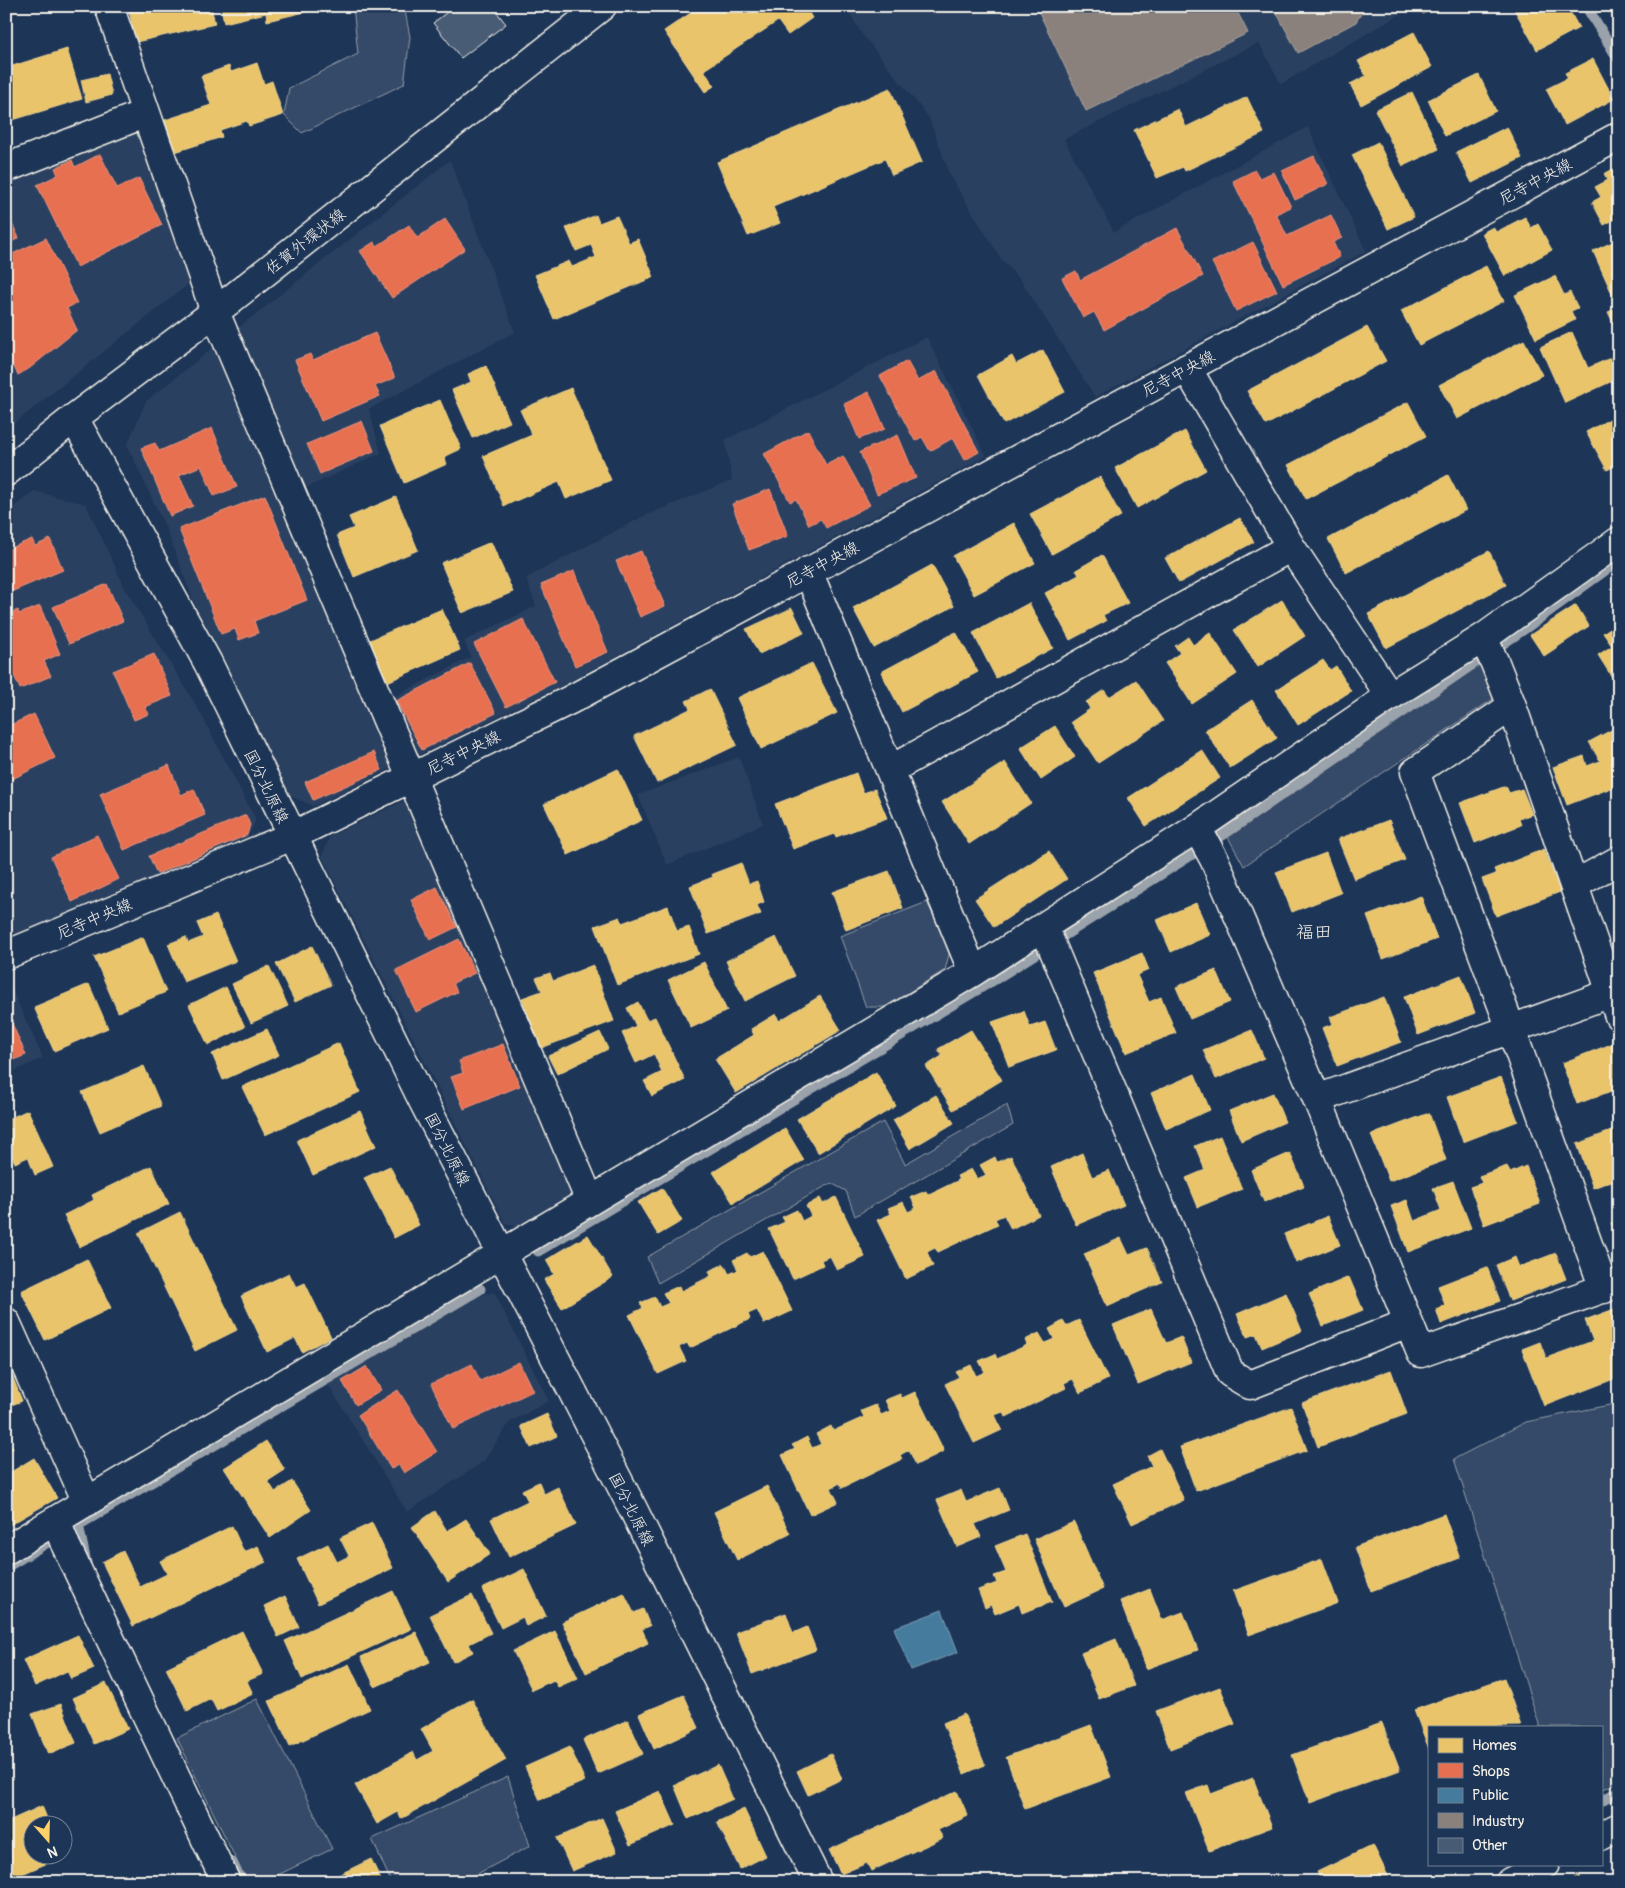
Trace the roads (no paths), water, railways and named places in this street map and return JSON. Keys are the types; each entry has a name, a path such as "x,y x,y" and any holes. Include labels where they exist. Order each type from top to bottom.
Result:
{"street":[{"path":"109,6 215,312 590,1201"},
{"name":"佐賀外環状線","path":"6,472 74,418 215,312 602,6"},
{"path":"6,168 146,113"},
{"name":"尼寺中央線","path":"6,955 292,836 570,700 1619,136"},
{"path":"1186,368 1291,547 1390,696"},
{"name":"国分北原線","path":"74,418 208,663 424,1101 632,1509 818,1882"},
{"path":"6,1550 61,1534 87,1502 973,972 1197,828 1390,696 1483,638 1619,541"},
{"path":"890,770 1291,547"},
{"path":"808,571 973,972"},
{"path":"1317,1099 1511,1029 1615,1004 1512,706 1496,663 1483,638"},
{"path":"1197,828 1214,859 1317,1099 1421,1353 1611,1286 1511,1029 1415,772 1512,706"},
{"path":"1574,885 1619,860"},
{"path":"1044,927 1230,1373 1250,1385 1408,1323"},
{"path":"6,1322 87,1502"},
{"path":"61,1534 226,1882"},
{"path":"1602,1836 1619,1827"},
{"path":"1510,1882 1541,1866"}],"waterway":[{"path":"1586,6 1619,60"},
{"path":"538,1251 995,979 1227,832 1524,629 1619,560"},
{"path":"86,1563 78,1525 480,1289"},
{"path":"6,1567 61,1534"},
{"path":"1602,1800 1619,1792"},
{"path":"232,1863 241,1882"}],"district":[{"name":"福田","path":"1314,932"}]}
